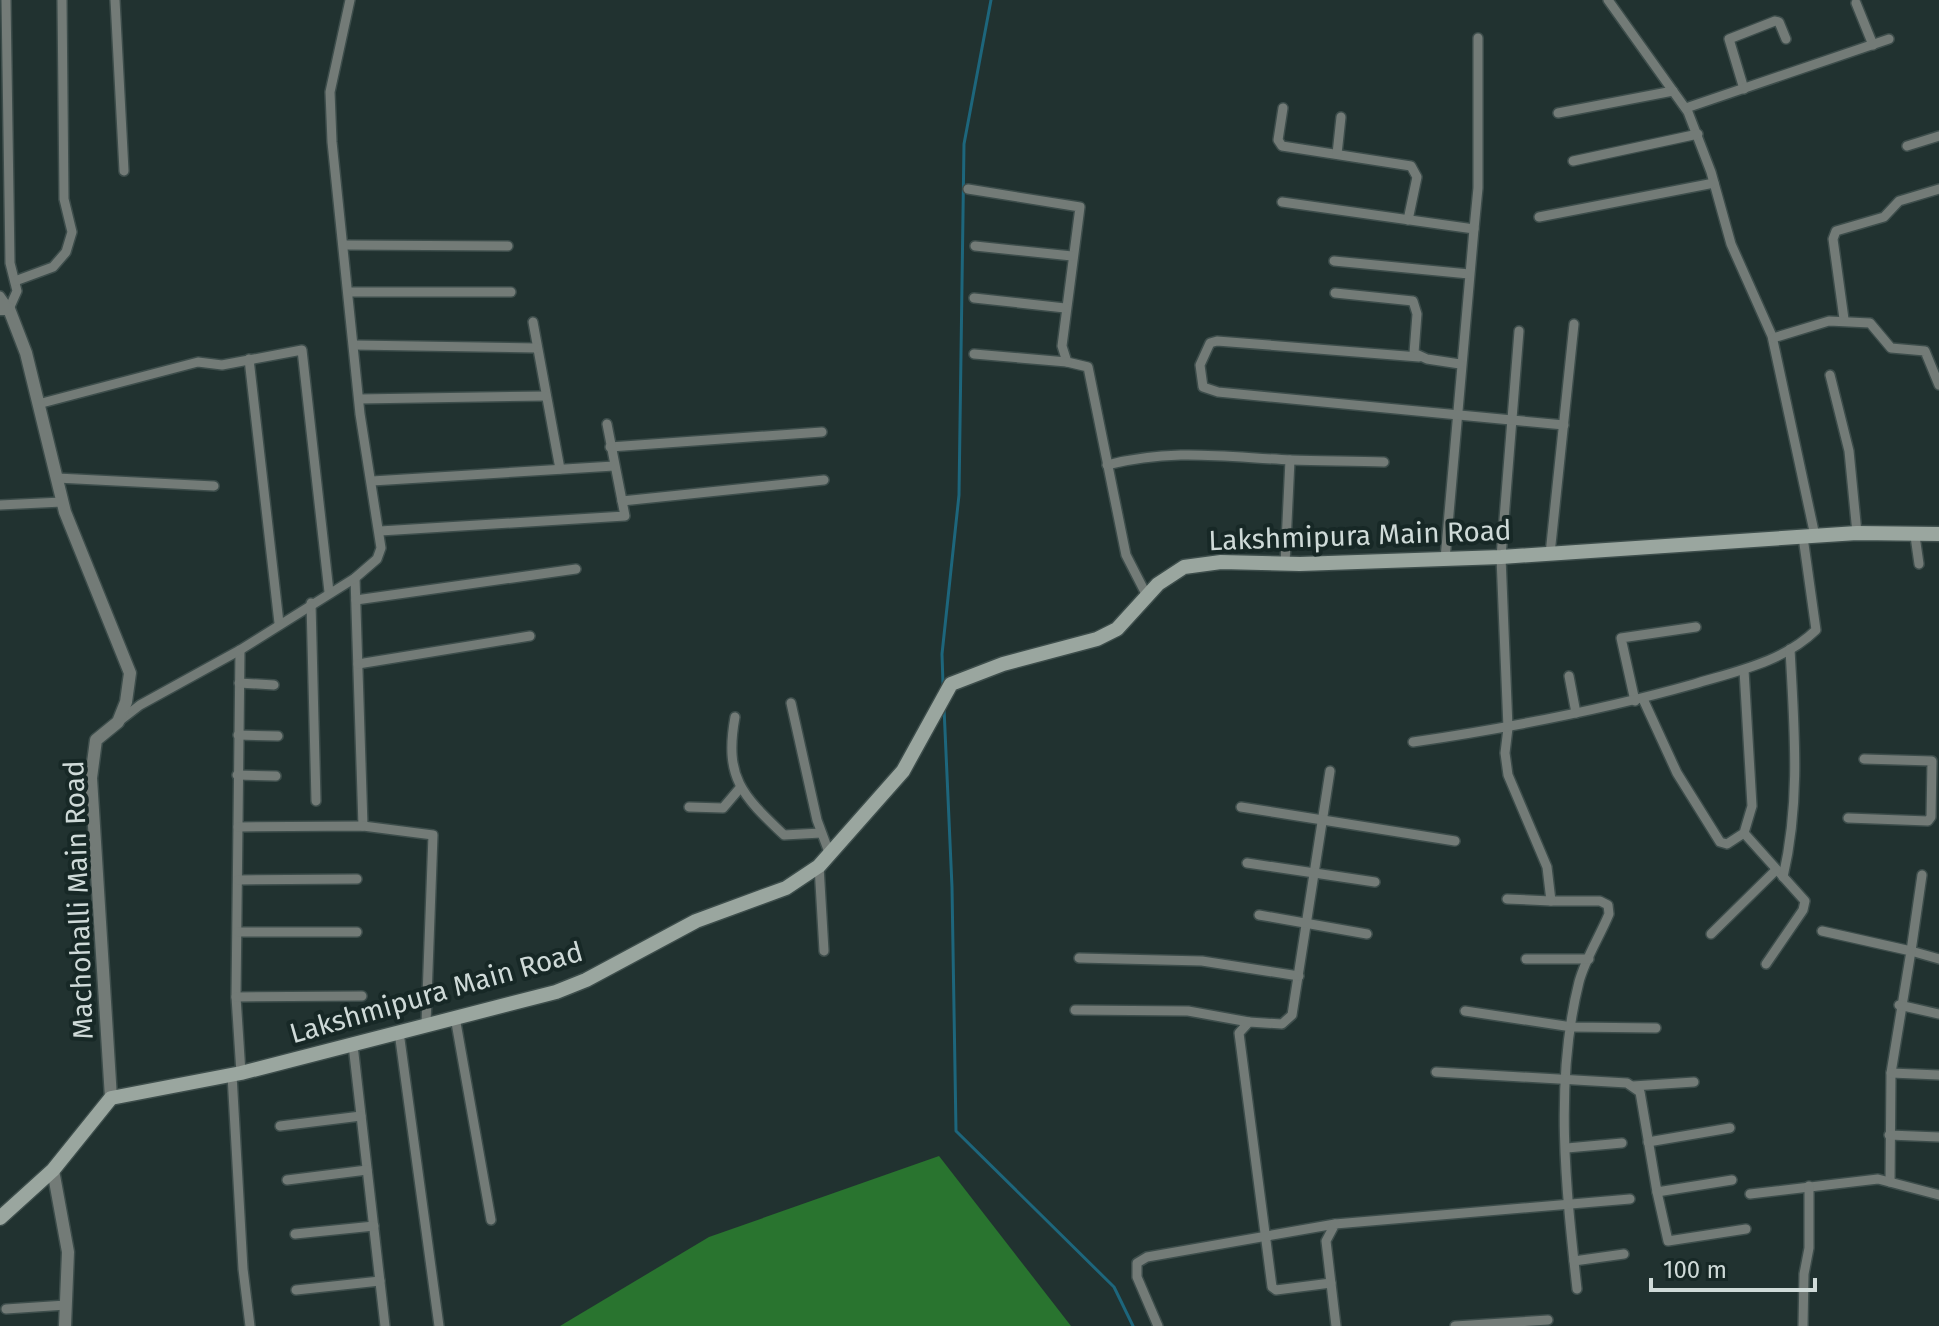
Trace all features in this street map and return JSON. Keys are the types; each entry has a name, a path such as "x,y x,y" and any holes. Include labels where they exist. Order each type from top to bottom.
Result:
{"main road":[{"name":"Lakshmipura Main Road","path":"111,1098 236,1074 353,1045 586,980 696,921 786,888 824,861 903,771 951,684 963,676 1097,639 1117,629 1146,594 1169,574 1184,567 1221,562 1285,564 1501,557 1857,533 1939,534"},
{"path":"0,1218 53,1170 111,1098"}],"street":[{"path":"5,309 17,291 10,263 4,147 3,31 6,0"},
{"path":"15,281 53,267 66,252 72,232 64,199 62,0"},
{"path":"115,0 124,171"},
{"path":"118,722 140,705 240,650 355,578 377,559 380,531 359,399 330,92 350,0"},
{"path":"1413,742 1508,728 1639,700 1744,670 1790,649 1811,635 1817,623 1809,536 1773,338 1731,244 1698,134 1686,108 1608,0"},
{"path":"1856,3 1873,45"},
{"path":"1744,89 1729,39 1775,21 1779,22 1786,39"},
{"path":"1445,559 1455,416 1478,188 1478,38"},
{"path":"1686,108 1889,39"},
{"path":"1558,113 1673,91"},
{"path":"1283,108 1279,144 1411,166 1417,177 1408,220"},
{"path":"1337,154 1341,117"},
{"path":"1573,161 1698,134"},
{"path":"1907,146 1939,136"},
{"path":"1539,217 1714,183"},
{"path":"968,189 1080,207 1065,308 1062,346 1067,362"},
{"path":"1844,319 1833,239 1836,231 1884,217 1899,201 1939,189"},
{"path":"1282,202 1474,229"},
{"path":"345,245 508,246"},
{"path":"975,246 1072,256"},
{"path":"1334,261 1469,274"},
{"path":"349,292 511,292"},
{"path":"1335,293 1413,301 1417,314 1413,344 1419,357"},
{"path":"0,296 5,309"},
{"path":"974,298 1065,308"},
{"name":"Machohalli Main Road","path":"5,309 38,404 62,502 130,673 126,702 118,722 96,740 91,778 111,1098"},
{"path":"1773,338 1844,319 1870,323 1891,348 1925,351 1939,385"},
{"path":"533,322 560,469"},
{"path":"1550,554 1574,324"},
{"path":"1519,331 1501,557 1508,728 1505,753 1508,775 1547,867 1551,901"},
{"path":"1460,364 1419,357 1217,341 1210,343 1200,365 1203,387 1218,392 1564,425"},
{"path":"354,345 537,348"},
{"path":"38,404 198,362 222,365 302,350 329,592"},
{"path":"974,354 1067,362 1088,367 1126,555 1146,594"},
{"path":"249,359 279,623"},
{"path":"1830,375 1849,451 1857,533"},
{"path":"359,399 546,396"},
{"path":"380,531 625,516 607,424"},
{"path":"610,447 822,432"},
{"path":"1107,465 1142,455 1204,452 1290,460 1384,462"},
{"path":"1285,564 1290,460"},
{"path":"372,481 614,466"},
{"path":"57,478 214,486"},
{"path":"622,501 824,480"},
{"path":"0,505 62,502"},
{"path":"1915,536 1919,564"},
{"path":"356,600 576,569"},
{"path":"355,578 363,826"},
{"path":"311,603 316,801"},
{"path":"1696,627 1621,638 1639,700 1682,782 1720,842 1727,844 1744,833 1752,806 1744,670"},
{"path":"358,664 530,636"},
{"path":"1711,934 1780,874 1790,846 1797,776 1790,649"},
{"path":"240,650 236,1074 250,1326"},
{"path":"1569,676 1576,713"},
{"path":"239,683 274,685"},
{"path":"791,703 821,833 824,951"},
{"path":"735,717 729,748 740,788 784,835 821,833"},
{"path":"238,735 278,736"},
{"path":"1848,818 1928,821 1931,817 1936,776 1930,759 1864,759"},
{"path":"1075,1010 1188,1011 1249,1022 1287,1023 1294,1008 1330,771"},
{"path":"237,775 276,776"},
{"path":"689,807 723,808 740,788"},
{"path":"1241,807 1455,841"},
{"path":"238,827 363,826 433,835 426,1024"},
{"path":"1744,833 1805,901 1803,910 1766,964"},
{"path":"1247,863 1375,882"},
{"path":"1890,1182 1891,1073 1899,1005 1911,951 1922,875"},
{"path":"238,880 357,879"},
{"path":"1507,899 1600,901 1608,905 1609,914 1580,980 1567,1082 1567,1205 1577,1289"},
{"path":"1259,915 1367,934"},
{"path":"1822,931 1939,959"},
{"path":"238,932 357,932"},
{"path":"1079,958 1202,961 1299,976"},
{"path":"1526,959 1589,959"},
{"path":"236,997 362,996"},
{"path":"1899,1005 1939,1014"},
{"path":"1465,1011 1572,1027 1656,1028"},
{"path":"455,1017 491,1220"},
{"path":"1249,1022 1239,1033 1240,1051 1272,1287 1276,1290 1331,1283"},
{"path":"399,1032 439,1326"},
{"path":"353,1045 385,1326"},
{"path":"1436,1072 1633,1086 1694,1082"},
{"path":"1891,1073 1939,1075"},
{"path":"1633,1086 1640,1092 1668,1241 1746,1229"},
{"path":"280,1126 361,1116"},
{"path":"1648,1142 1730,1128"},
{"path":"1889,1135 1939,1137"},
{"path":"1567,1148 1622,1143"},
{"path":"53,1170 68,1252 65,1326"},
{"path":"287,1180 367,1170"},
{"path":"1750,1194 1878,1179 1939,1195"},
{"path":"1657,1192 1732,1180"},
{"path":"1803,1326 1804,1274 1809,1248 1809,1186"},
{"path":"1158,1326 1137,1277 1137,1263 1147,1257 1335,1224 1630,1199"},
{"path":"1335,1224 1326,1241 1336,1326"},
{"path":"295,1234 374,1226"},
{"path":"1574,1261 1624,1254"},
{"path":"296,1290 380,1281"},
{"path":"6,1309 66,1305"},
{"path":"1455,1326 1548,1320"}],"green space":[{"path":"939,1156 1071,1326 560,1326 709,1237"}],"waterway":[{"path":"943,684 942,654 959,495 964,144 991,0"},
{"path":"944,708 952,887 956,1131 1114,1287 1133,1326"}]}
